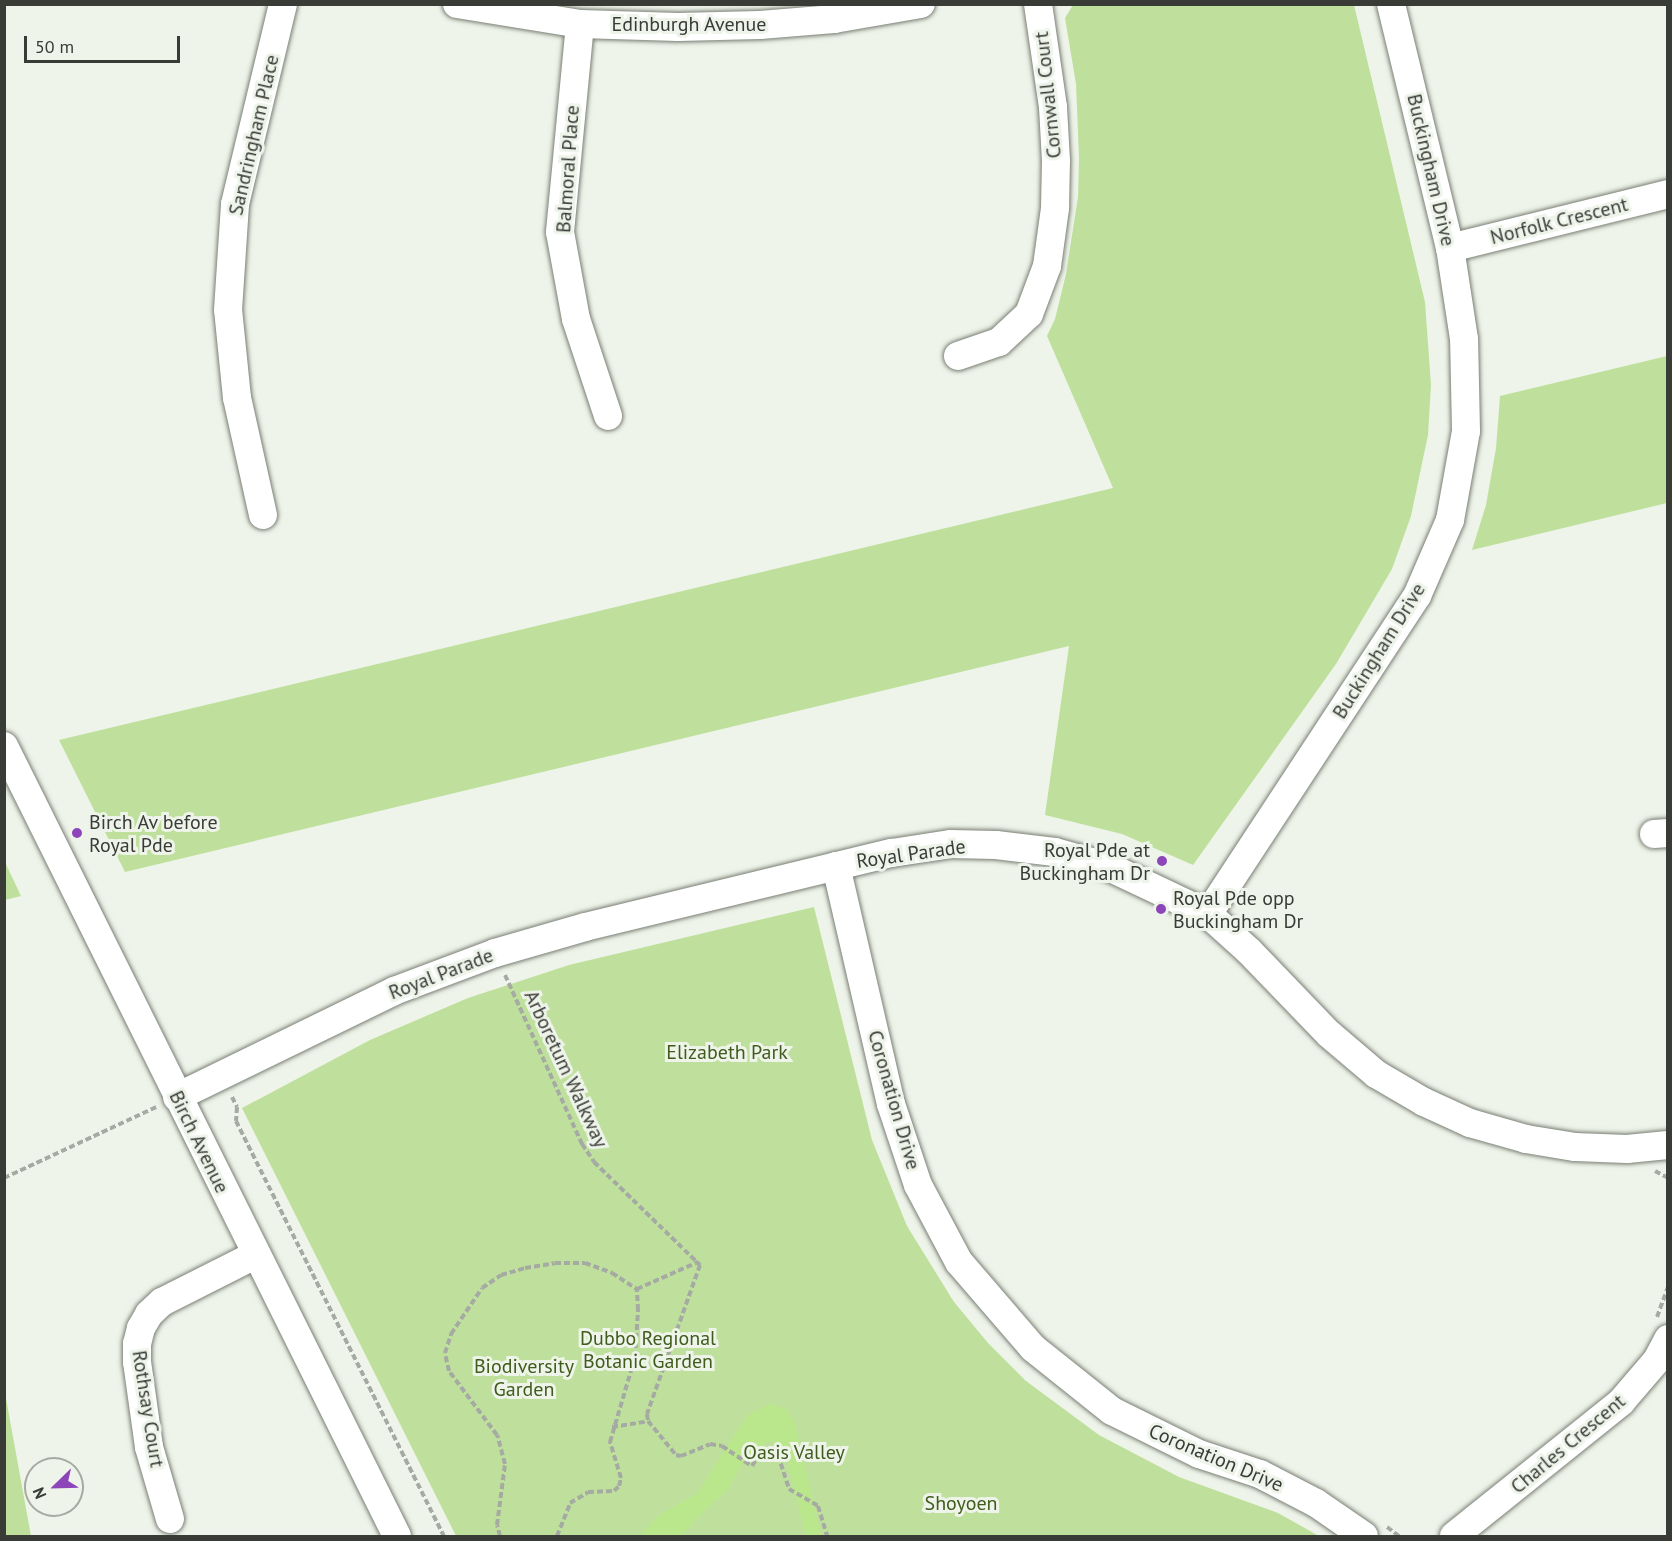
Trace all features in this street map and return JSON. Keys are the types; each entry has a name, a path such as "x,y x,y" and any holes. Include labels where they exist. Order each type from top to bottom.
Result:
{"street":[{"name":"Sandringham Place","path":"263,515 237,398 228,310 235,204 284,4"},
{"name":"Edinburgh Avenue","path":"457,4 580,24 678,27 758,15 834,19 921,4"},
{"name":"Cornwall Court","path":"958,356 999,342 1029,314 1047,266 1054,208 1056,161 1053,107 1038,4"},
{"name":"Buckingham Drive","path":"1208,914 1417,596 1450,520 1466,431 1464,339 1450,248 1391,4"},
{"name":"Balmoral Place","path":"580,24 560,232 576,319 608,416"},
{"name":"Norfolk Crescent","path":"1450,248 1668,194"},
{"name":"Birch Avenue","path":"4,746 255,1255 397,1536"},
{"name":"Royal Parade","path":"177,1097 394,991 495,952 585,927 836,866 892,853 951,844 1055,852 1110,867 1208,914 1249,951 1329,1034 1376,1074 1424,1102 1470,1123 1526,1139 1575,1147 1627,1149 1668,1145"},
{"name":"Coronation Drive","path":"836,866 891,1104 918,1185 959,1262 1034,1348 1112,1411 1199,1454 1260,1474 1374,1530"},
{"name":"Rothsay Court","path":"170,1519 149,1447 137,1362 137,1344 141,1328 149,1314 162,1302 255,1255"},
{"name":"Charles Crescent","path":"1454,1536 1621,1402 1658,1360 1668,1339"}],"path":[{"name":"Arboretum Walkway","path":"495,952 582,1144 594,1162 698,1262"},
{"path":"221,1074 237,1107 236,1121 444,1536"},
{"path":"4,1178 177,1097"},
{"path":"1652,1171 1668,1178"},
{"path":"637,1289 698,1262 700,1265 647,1413 648,1421 676,1455 681,1456 710,1444 722,1446 752,1466 759,1455 769,1449 778,1455 789,1489 818,1506 827,1536"},
{"path":"500,1536 497,1525 505,1464 497,1435 449,1371 445,1353 451,1334 482,1288 501,1275 525,1268 555,1263 585,1263 612,1273 637,1289"},
{"path":"557,1536 570,1503 588,1492 614,1491 620,1486 621,1478 610,1442 612,1427 635,1357 637,1289"},
{"path":"612,1427 648,1421"},
{"path":"1374,1530 1399,1536"}],"green space":[{"path":"1073,5 1354,5 1425,302 1431,385 1428,435 1411,516 1392,569 1336,664 1193,865 1122,834 1045,815 1069,646 125,872 59,740 1113,488 1047,336 1055,319 1066,274 1078,197 1076,84 1065,18"},
{"path":"1667,356 1667,503 1472,550 1486,505 1496,448 1500,396"},
{"path":"5,862 21,896 4,900"},
{"name":"Dubbo Regional Botanic Garden","path":"814,907 872,1140 907,1226 954,1302 988,1343 1026,1381 1099,1435 1179,1477 1278,1513 1319,1536 456,1536 242,1108 370,1040 468,998 569,965"},
{"path":"4,1393 24,1498 24,1517 28,1517 31,1536 5,1536"}],"shaded area":[{"path":"771,1404 786,1409 795,1424 821,1536 806,1536 785,1452 779,1444 768,1441 745,1459 728,1489 695,1520 682,1536 640,1536 659,1515 697,1494 750,1414"}],"place":[{"name":"Birch Av before Royal Pde","path":"77,833"},
{"name":"Royal Pde at Buckingham Dr","path":"1162,861"},
{"name":"Royal Pde opp Buckingham Dr","path":"1161,909"}],"park label":[{"name":"Elizabeth Park","path":"727,1052"},
{"name":"Biodiversity Garden","path":"524,1378"},
{"name":"Oasis Valley","path":"794,1452"},
{"name":"Shoyoen","path":"961,1503"}]}
